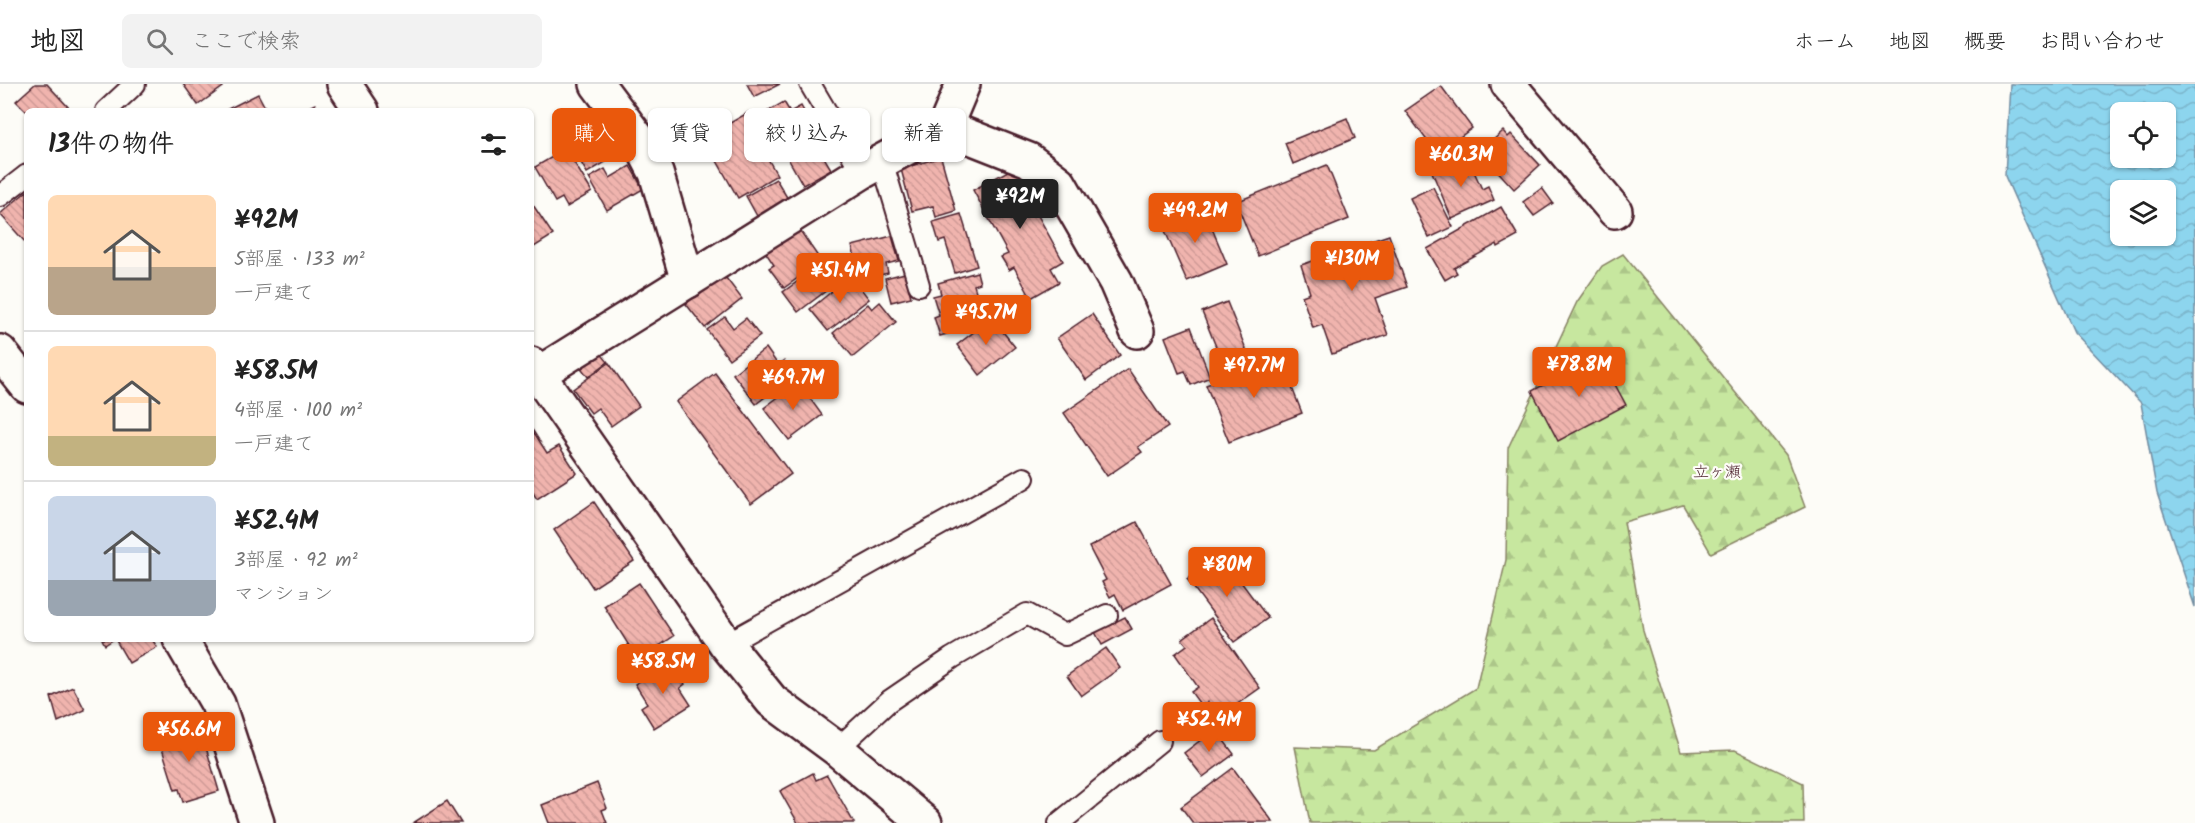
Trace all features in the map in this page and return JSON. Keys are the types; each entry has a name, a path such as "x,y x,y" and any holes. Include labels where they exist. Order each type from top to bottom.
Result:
{"street":[{"path":"344,84 360,108"},
{"path":"597,84 639,140 656,173 688,281"},
{"path":"953,108 963,84"},
{"path":"1508,84 1615,211"},
{"path":"966,135 1029,160 1059,183 1116,282 1137,331"},
{"path":"882,162 688,281 534,369 726,644 772,701 837,749 925,823"},
{"path":"0,352 24,382"},
{"path":"182,642 218,704 257,823"}],"lane":[{"path":"109,108 135,84"},
{"path":"810,84 872,167 919,285"},
{"path":"0,196 24,177"},
{"path":"726,644 1024,478"},
{"path":"837,749 889,701 952,658 1027,614 1065,634 1107,615"},
{"path":"1059,823 1160,741"}],"green space":[{"path":"1623,254 1786,455 1805,507 1711,553 1683,505 1624,522 1643,630 1681,752 1735,750 1803,783 1804,823 1310,823 1295,747 1374,750 1476,688 1506,560 1508,448 1577,302 1602,266"}],"water":[{"path":"2010,84 2195,84 2195,607 2157,493 2141,403 2074,332 2005,176"}],"building":[{"path":"35,84 47,84 69,108 24,109 16,101"},
{"path":"183,84 221,84 223,87 198,105"},
{"path":"747,84 780,84 754,97"},
{"path":"1441,86 1472,128 1437,154 1405,111"},
{"path":"258,94 265,108 230,108"},
{"path":"784,102 788,108 774,108"},
{"path":"744,115 744,162 770,162 777,175 738,198 718,162 732,162 732,122"},
{"path":"1347,118 1355,138 1293,164 1285,143"},
{"path":"1503,131 1508,137 1511,134 1540,165 1514,189 1480,152"},
{"path":"1467,156 1482,189 1488,186 1494,200 1452,219 1432,172"},
{"path":"552,157 552,162 574,162 592,192 567,207 562,198 555,202 535,167"},
{"path":"581,162 606,162 587,173"},
{"path":"790,162 827,162 831,169 803,185"},
{"path":"924,162 942,162 956,211 936,217 933,206 912,211 901,169"},
{"path":"1327,165 1349,219 1258,256 1236,202"},
{"path":"630,166 643,189 607,210 589,178 605,169 610,178"},
{"path":"1017,166 1039,208 1035,210 1063,261 1051,268 1059,282 1031,298 1014,267 1009,270 1001,257 1008,254 973,190"},
{"path":"776,179 788,199 757,216 746,196"},
{"path":"1433,187 1453,227 1429,238 1410,198"},
{"path":"1542,188 1553,203 1534,216 1523,202"},
{"path":"24,194 24,241 0,214"},
{"path":"534,206 553,235 534,247"},
{"path":"1203,207 1227,264 1187,281 1162,224"},
{"path":"1501,207 1518,236 1498,247 1497,244 1454,268 1457,273 1445,280 1427,249"},
{"path":"961,214 977,266 955,273 945,240 939,242 933,222"},
{"path":"799,229 821,261 784,288 769,268 774,265 766,253"},
{"path":"1389,235 1407,287 1375,298 1388,335 1332,354 1322,325 1313,328 1302,296 1310,293 1301,265"},
{"path":"892,236 899,261 886,264 888,273 861,280 852,246"},
{"path":"825,270 835,284 798,312 783,292 801,279 805,285"},
{"path":"977,272 980,283 974,285 980,305 975,308 978,316 952,324 954,332 940,336 934,317 939,315 933,296 941,294 938,283"},
{"path":"905,273 911,297 891,302 885,278"},
{"path":"723,274 742,299 705,328 686,304"},
{"path":"851,276 869,299 828,331 810,309"},
{"path":"880,302 896,322 853,357 833,333 868,304 872,309"},
{"path":"1227,302 1250,359 1225,369 1202,312"},
{"path":"1092,314 1120,355 1086,380 1057,338"},
{"path":"725,317 733,328 746,318 760,336 729,359 707,330"},
{"path":"992,318 1015,347 980,375 957,345"},
{"path":"1191,327 1210,377 1191,385 1185,371 1179,373 1165,337"},
{"path":"766,348 778,365 784,361 794,375 756,404 733,374"},
{"path":"599,351 608,362 588,377 579,365"},
{"path":"1599,355 1626,405 1558,441 1532,391"},
{"path":"1280,357 1302,413 1229,442 1206,385"},
{"path":"609,363 639,406 611,426 598,408 591,413 573,389"},
{"path":"1128,369 1168,427 1138,447 1142,452 1107,476 1064,413"},
{"path":"715,373 791,474 751,504 676,402"},
{"path":"798,382 822,415 789,440 764,408"},
{"path":"534,433 547,453 559,446 577,473 537,499 534,494"},
{"path":"594,502 634,561 593,588 554,530"},
{"path":"1137,522 1171,584 1123,610 1115,594 1110,597 1102,582 1106,580 1089,547"},
{"path":"1220,554 1268,618 1234,642 1187,579"},
{"path":"639,583 674,636 638,660 604,606"},
{"path":"1125,617 1132,629 1102,645 1095,632"},
{"path":"1211,618 1260,688 1219,717 1208,702 1202,707 1191,692 1198,687 1175,654 1187,645 1182,639"},
{"path":"117,642 154,642 157,647 129,663"},
{"path":"1106,648 1120,668 1081,696 1067,676"},
{"path":"670,661 685,684 680,688 691,705 654,728 641,707 647,703 635,684"},
{"path":"73,687 85,710 58,722 51,697"},
{"path":"199,724 219,791 183,802 179,789 175,790 158,736"},
{"path":"1215,729 1234,754 1203,777 1184,753"},
{"path":"1233,768 1273,822 1193,823 1181,807"},
{"path":"813,773 816,780 827,775 854,823 798,823 780,791"},
{"path":"597,783 607,808 602,810 607,823 549,823 542,805"},
{"path":"447,801 461,823 413,823"}],"district":[{"name":"立ヶ瀬","path":"1717,472"}]}
